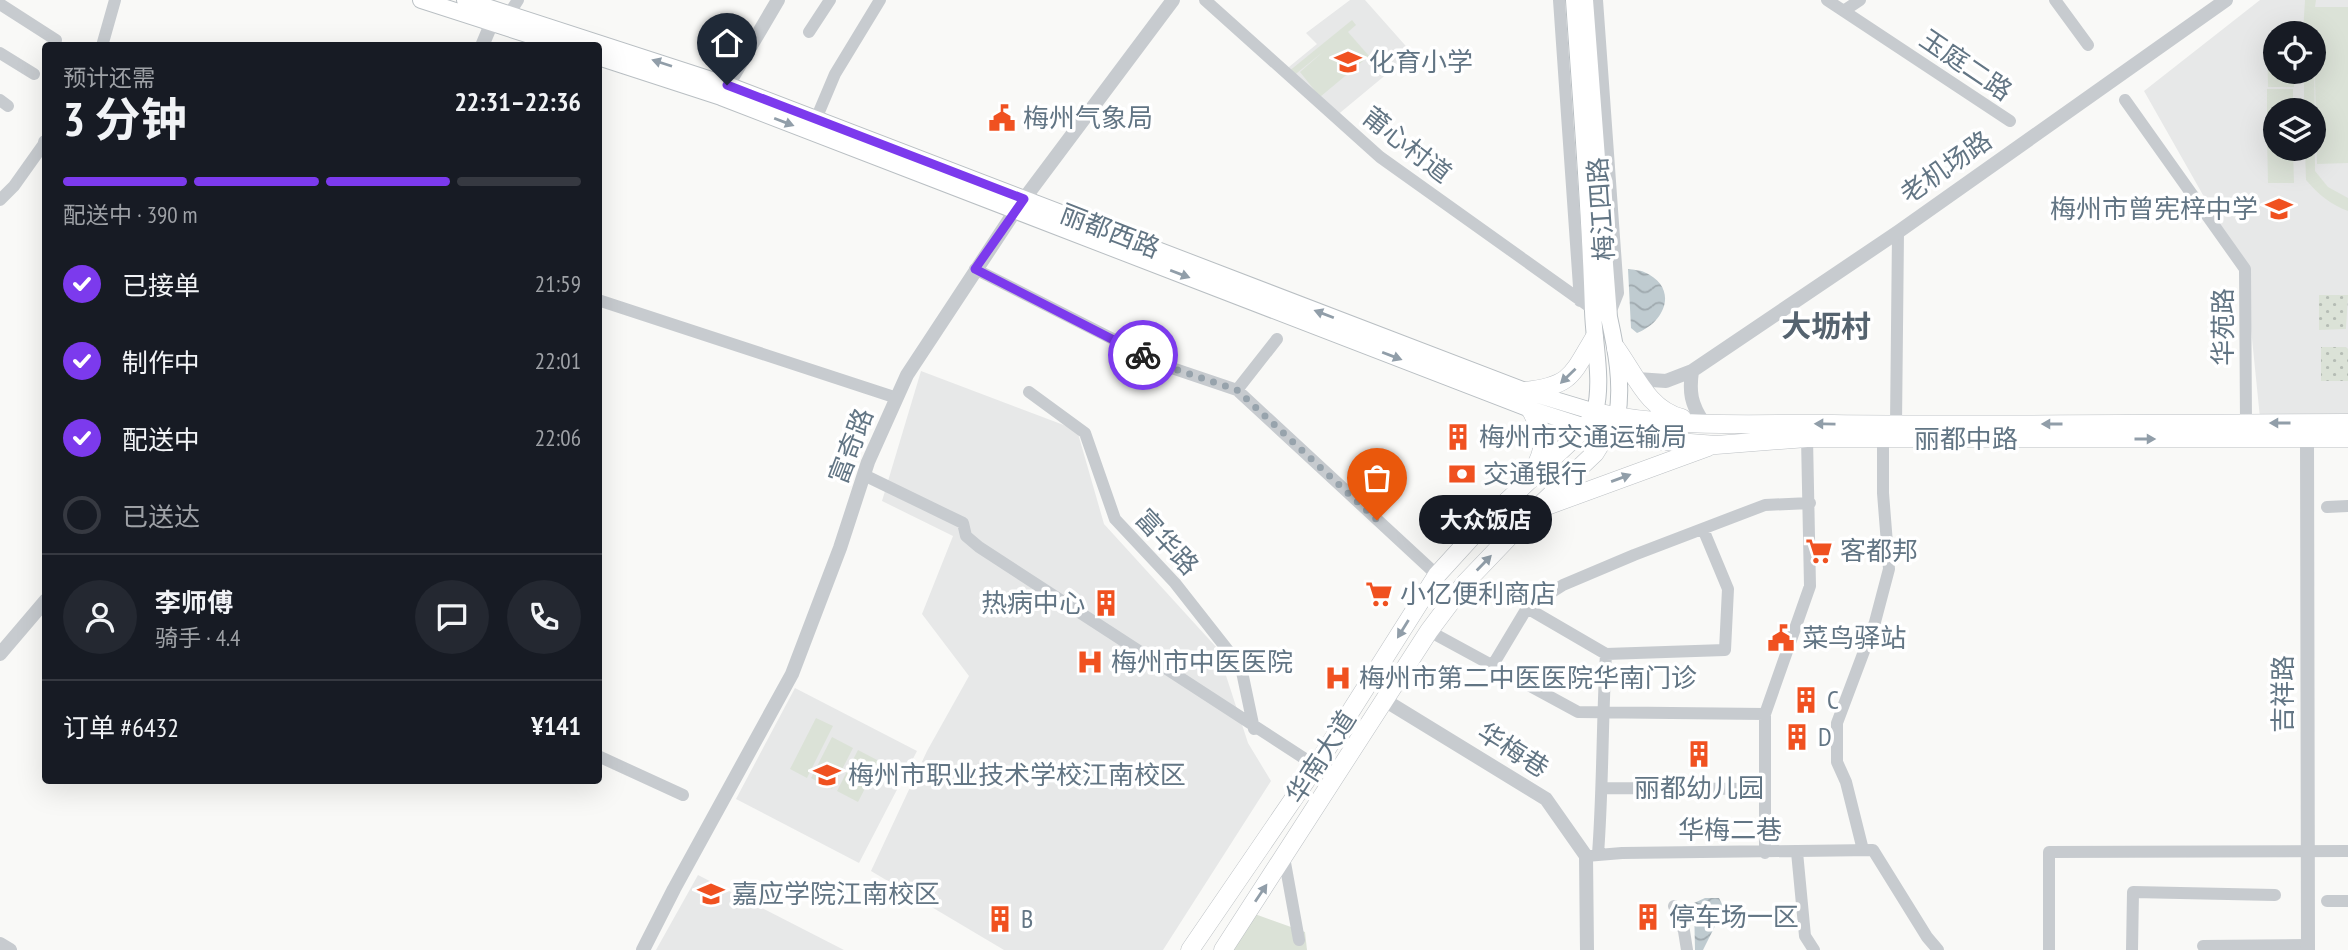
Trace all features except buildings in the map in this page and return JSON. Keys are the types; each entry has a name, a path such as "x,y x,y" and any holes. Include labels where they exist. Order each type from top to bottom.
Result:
{"main road":[{"name":"丽都西路","path":"421,0 504,12 557,42"},
{"name":"丽都西路","path":"465,0 588,42"},
{"name":"梅江四路","path":"1573,0 1592,262 1587,305 1594,338 1599,394 1590,419"},
{"name":"梅江四路","path":"1585,0 1609,317 1616,348 1620,401 1616,417"},
{"name":"丽都西路","path":"602,47 724,91 1020,205 1531,409 1590,419"},
{"name":"丽都西路","path":"602,58 816,119 1020,205 1525,391 1590,419"},
{"path":"1525,391 1560,384 1576,368 1594,338"},
{"path":"1616,348 1650,399 1662,410 1703,422"},
{"path":"1525,484 1537,464 1544,436 1531,409"},
{"name":"丽都中路","path":"1590,419 1616,417 1703,422 1896,425 2348,423"},
{"name":"华南大道","path":"1223,950 1429,631 1465,583 1534,511 1595,453 1616,417"},
{"name":"丽都中路","path":"1590,419 1607,434 1625,438 1716,445 1807,438 2348,438"},
{"name":"华南大道","path":"1189,950 1316,766 1437,575 1489,518 1590,419"},
{"path":"1534,511 1716,445"},
{"path":"1278,822 1300,834"}],"street":[{"path":"103,42 115,0"},
{"path":"724,91 778,0"},
{"path":"809,32 830,0"},
{"path":"816,119 835,74 880,0"},
{"name":"富奇路","path":"643,950 792,674 840,548 864,475 907,375 1020,205 1173,0"},
{"name":"莆心村道","path":"1205,0 1380,157 1587,305"},
{"path":"1559,0 1587,305"},
{"path":"1597,0 1618,293 1609,317"},
{"name":"玉庭二路","path":"1827,0 2010,121"},
{"path":"1845,10 1860,0"},
{"path":"2055,0 2088,45"},
{"name":"老机场路","path":"1637,379 1666,381 1692,371 1898,232 2226,0"},
{"path":"0,4 56,40"},
{"path":"485,42 504,12"},
{"path":"0,53 34,74"},
{"name":"华苑路","path":"2125,100 2245,269 2246,423"},
{"path":"0,200 14,186 42,146"},
{"path":"1896,425 1898,232"},
{"path":"975,269 1166,366 1237,390 1437,575"},
{"path":"602,301 897,398"},
{"path":"1237,390 1277,339"},
{"path":"1692,371 1691,403 1703,422"},
{"name":"富华路","path":"1029,392 1086,433 1115,519 1175,583 1241,667 1256,736"},
{"path":"1765,853 1765,714 1810,586 1807,438"},
{"name":"吉祥路","path":"2307,438 2308,948"},
{"path":"1883,439 1883,493 1889,569 1875,622 1837,723 1837,762 1868,850 1938,950"},
{"path":"864,475 963,523 966,536 979,547 1316,766"},
{"path":"1494,663 1527,607 1563,585 1765,505 1809,503"},
{"path":"2327,507 2348,506"},
{"path":"1527,607 1606,654 1725,650 1728,589 1703,529"},
{"path":"0,654 42,605"},
{"path":"1429,631 1578,712 1765,714"},
{"path":"1587,950 1592,855 1603,788 1606,654"},
{"name":"华梅巷","path":"1386,701 1546,799 1592,855"},
{"path":"602,759 683,795"},
{"path":"1603,788 1765,789"},
{"name":"华梅二巷","path":"1592,855 1868,850"},
{"path":"2049,950 2049,852 2348,851"},
{"path":"1797,852 1805,936 1814,950"},
{"path":"1284,857 1298,940"},
{"path":"2132,950 2133,892 2275,895"},
{"path":"2327,901 2348,901"},
{"path":"1674,906 1684,931 1687,950"},
{"path":"0,944 10,950"},
{"path":"2203,946 2308,948"}],"shaded area":[{"name":"化育小学","path":"1350,0 1365,0 1412,53 1335,117 1284,71 1317,44 1306,33"},
{"name":"梅州市曾宪梓中学","path":"2260,0 2348,0 2348,414 2260,418 2245,269 2144,91"},
{"path":"2305,0 2316,0 2315,7 2348,7 2348,163 2317,164 2317,161 2326,161 2326,98 2315,98 2315,84 2326,84 2326,21 2304,21"},
{"path":"1352,20 1356,25 1348,32 1369,56 1320,97 1300,72 1324,51 1292,77 1288,72"},
{"path":"2268,84 2294,84 2294,87 2268,87"},
{"path":"2304,84 2314,84 2314,98 2304,98"},
{"path":"2267,89 2293,89 2293,98 2267,98"},
{"path":"2268,161 2293,161 2294,183 2268,183"},
{"path":"2305,161 2315,161 2315,171 2328,187 2348,198 2348,211 2325,198 2306,180"},
{"path":"2319,295 2348,295 2346,329 2319,330"},
{"path":"2321,347 2348,349 2348,381 2321,381"},
{"name":"梅州市中医医院","path":"921,371 1077,430 1104,524 1217,648 1248,743 1271,781 1163,950 1004,950 871,871 927,751 969,676 922,614 953,536 882,501"},
{"name":"梅州市职业技术学校江南校区","path":"795,688 917,751 859,863 736,799"},
{"path":"816,718 833,726 807,778 790,769"},
{"path":"832,737 853,748 832,789 811,778"},
{"path":"858,750 879,761 858,802 837,791"},
{"name":"嘉应学院江南校区","path":"698,875 844,950 656,950"},
{"path":"1252,913 1305,932 1307,950 1229,950"}],"water":[{"path":"1628,269 1642,271 1655,278 1665,295 1661,313 1647,328 1637,333 1631,328"},
{"path":"1705,898 1719,898 1724,908 1703,950 1695,950 1694,903"}],"way so far":[{"path":"1143,355 1166,366 1237,390 1377,520"}],"place":[{"name":"化育小学","path":"1348,62"},
{"name":"梅州气象局","path":"1002,118"},
{"name":"梅州市曾宪梓中学","path":"2279,209"},
{"name":"梅州市交通运输局","path":"1458,437"},
{"name":"交通银行","path":"1462,474"},
{"name":"大众饭店","path":"1377,520"},
{"name":"客都邦","path":"1819,551"},
{"name":"小亿便利商店","path":"1379,594"},
{"name":"热病中心","path":"1106,603"},
{"name":"菜鸟驿站","path":"1781,638"},
{"name":"梅州市中医医院","path":"1090,662"},
{"name":"梅州市第二中医医院华南门诊","path":"1338,678"},
{"name":"C","path":"1806,700"},
{"name":"D","path":"1797,737"},
{"name":"丽都幼儿园","path":"1699,754"},
{"name":"梅州市职业技术学校江南校区","path":"827,775"},
{"name":"嘉应学院江南校区","path":"711,894"},
{"name":"停车场一区","path":"1648,917"},
{"name":"B","path":"1000,919"}],"district":[{"name":"大坜村","path":"1826,327"}],"route":[{"path":"727,85 1024,199 975,269 1143,355"}]}
